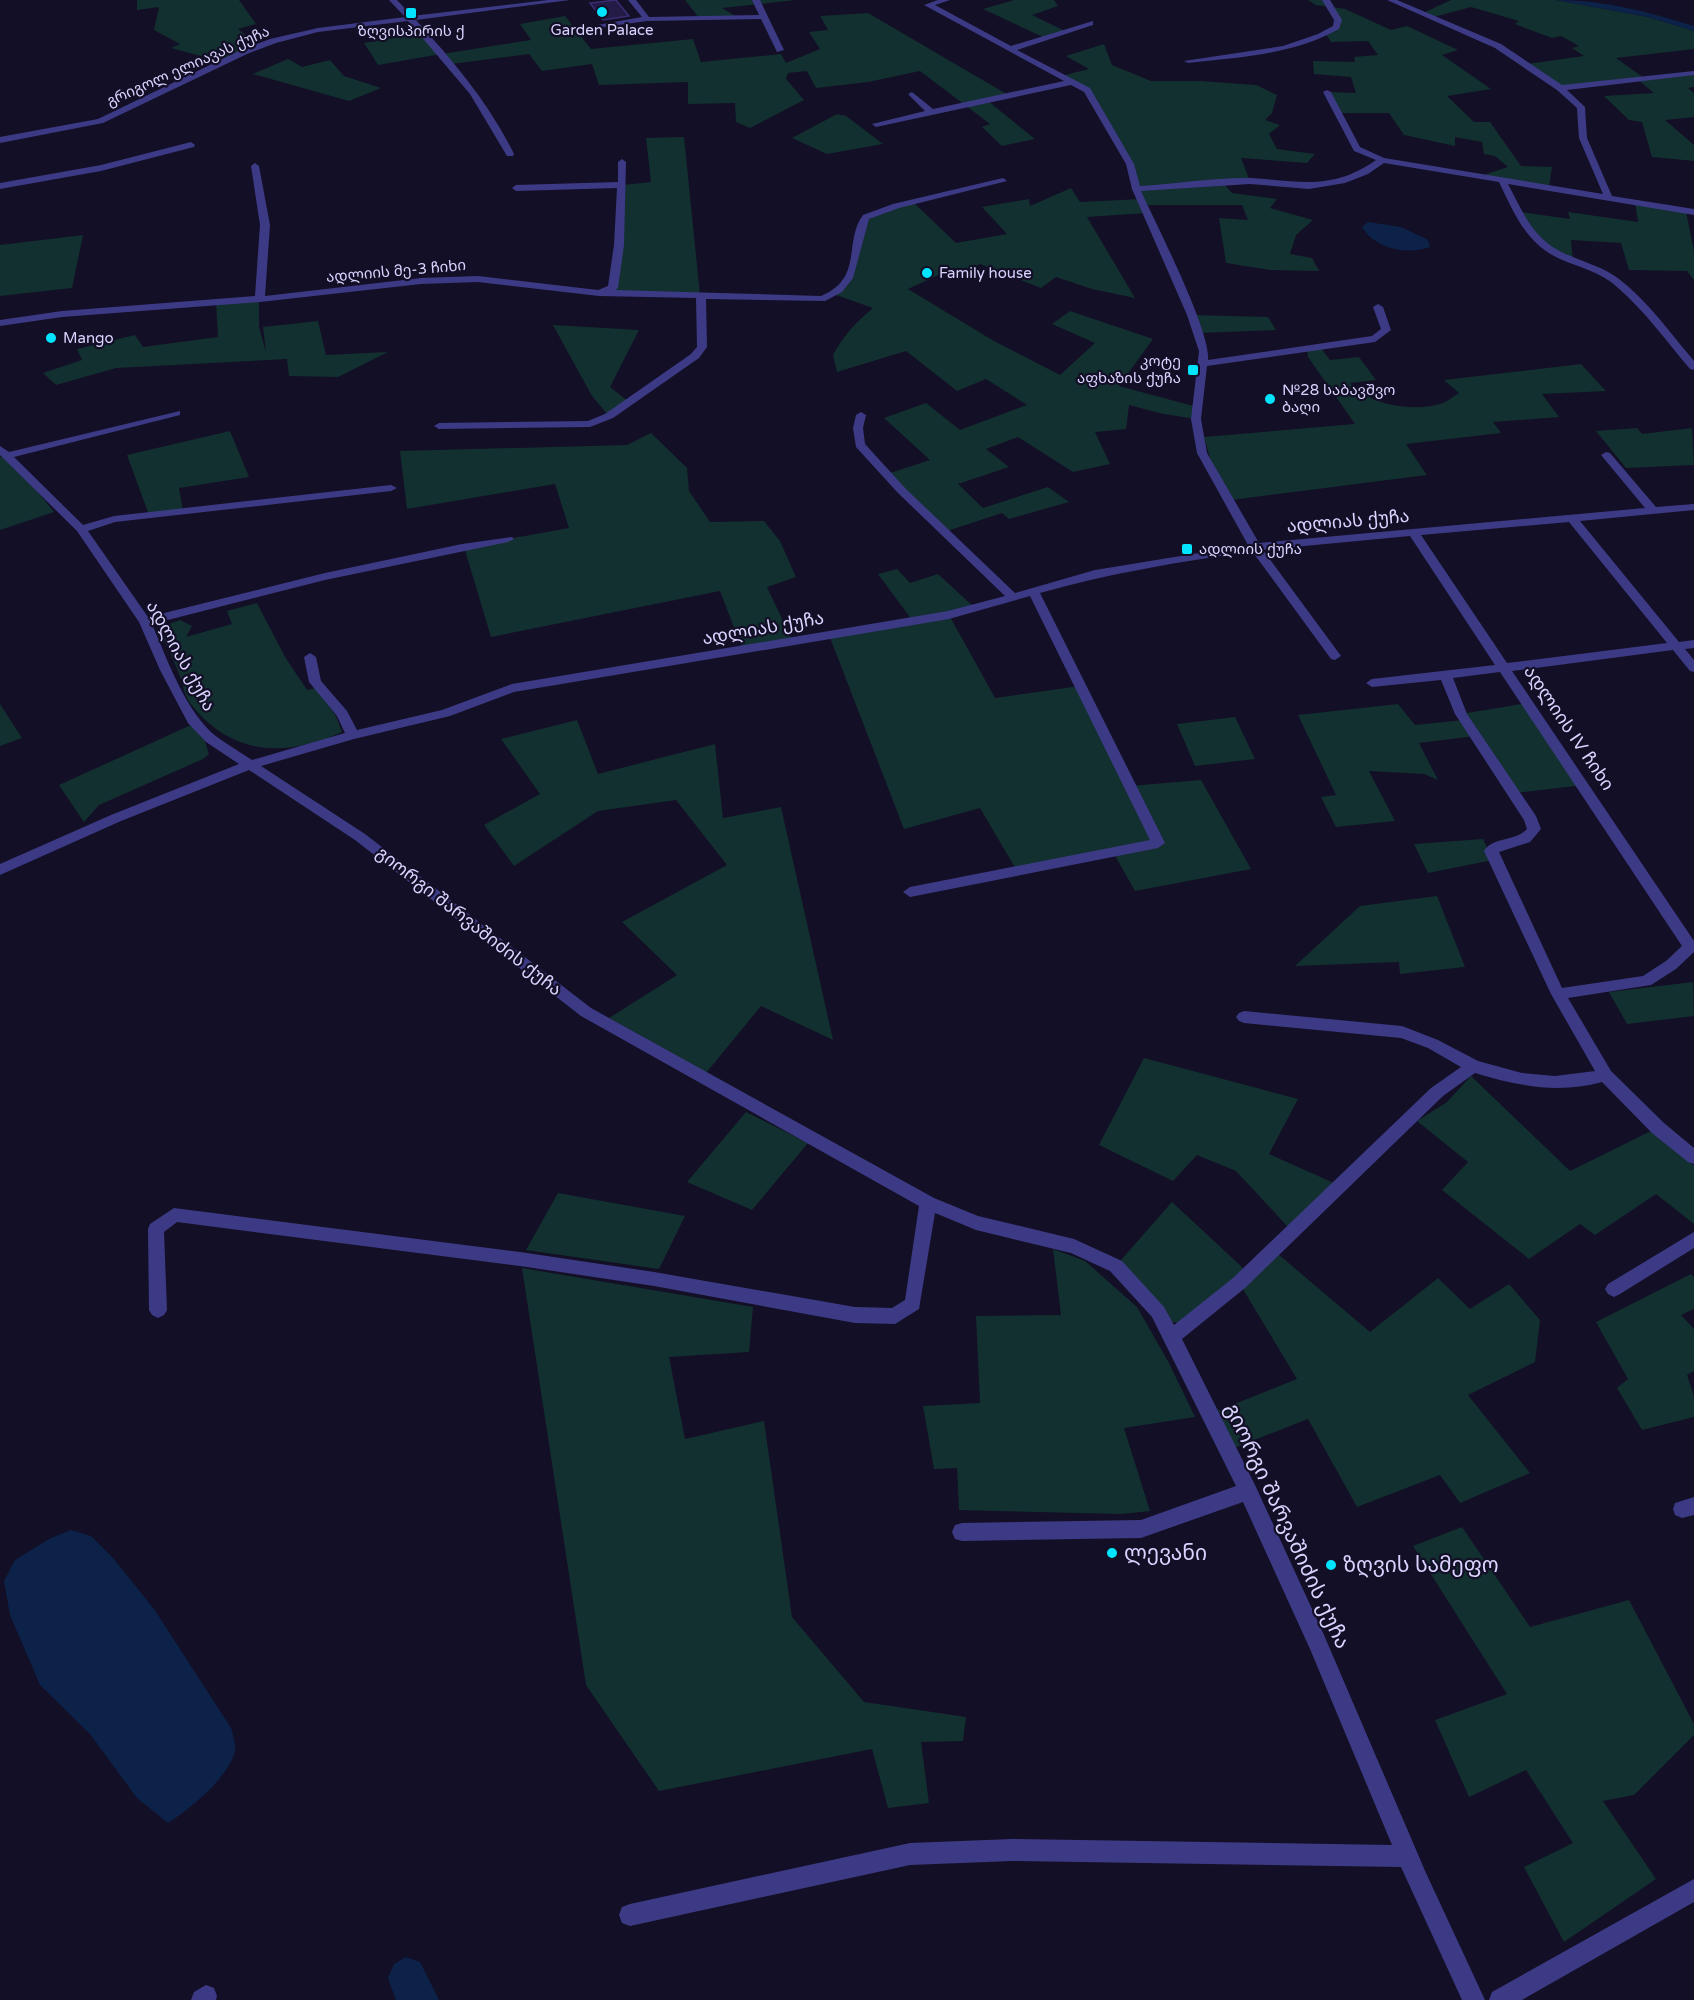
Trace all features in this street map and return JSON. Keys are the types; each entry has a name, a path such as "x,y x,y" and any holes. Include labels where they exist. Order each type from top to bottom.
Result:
{"street":[{"path":"393,0 459,74 501,133 510,154"},
{"name":"გრიგოლ ელიავას ქუჩა","path":"0,140 100,121 244,52 273,41 318,30 566,0"},
{"path":"632,0 647,19"},
{"path":"756,0 780,50"},
{"path":"946,0 928,5 1087,90 1095,101 1130,164 1136,189 1192,315 1204,351 1196,419 1202,453 1255,547 1335,656"},
{"path":"1188,61 1286,47 1313,40 1336,27 1338,20 1326,0"},
{"path":"1391,0 1498,46 1560,88 1581,107 1583,138 1608,196"},
{"path":"590,27 647,19 766,18"},
{"path":"1011,50 1090,23"},
{"path":"1560,88 1694,73"},
{"path":"876,124 1072,82"},
{"path":"1327,92 1357,149 1382,160 1694,212"},
{"path":"912,94 932,112"},
{"path":"0,186 101,168 191,145"},
{"path":"1136,189 1250,181 1309,186 1342,181 1365,172 1382,160"},
{"path":"599,293 613,288 619,245 622,162"},
{"path":"255,166 265,225 260,299"},
{"path":"1502,180 1529,229 1541,245 1556,254 1602,273 1620,284 1694,367"},
{"name":"ადლიის მე-3 ჩიხი","path":"0,323 62,314 260,299 421,281 478,279 599,293 822,299 837,295 846,286 860,242 860,228 866,217 896,206 1003,181"},
{"path":"516,188 622,185"},
{"path":"439,426 590,424 609,416 695,356 702,347 701,296"},
{"path":"1203,364 1375,339 1386,330 1378,307"},
{"path":"4,452 176,413"},
{"path":"861,415 858,428 860,445 902,491 1014,598"},
{"name":"ადლიას ქუჩა","path":"4,452 81,529 145,622 166,670 193,720 211,739 249,765 353,735 445,713 512,688 948,615 1095,574 1155,561 1255,547 1694,507"},
{"path":"1606,455 1653,510"},
{"path":"81,529 114,519 391,488"},
{"path":"1571,517 1694,668"},
{"name":"ადლიის IV ჩიხი","path":"1414,533 1692,947 1646,981 1558,994"},
{"path":"145,622 257,591 399,559 508,539"},
{"path":"910,892 1158,843 1034,592"},
{"path":"1372,683 1694,644"},
{"path":"310,657 315,682 342,714 353,735"},
{"path":"1445,675 1461,714 1531,819 1534,829 1531,835 1524,840 1502,843 1491,852 1558,994 1605,1076 1658,1128 1694,1157"},
{"path":"0,870 116,818 249,765"},
{"name":"გიორგი შარვაშიძის ქუჩა","path":"249,765 360,837 586,1012 928,1203 976,1223 1074,1246 1116,1266 1158,1312 1248,1491 1321,1652 1407,1856 1474,2000"},
{"path":"1244,1017 1402,1032 1433,1044 1473,1066 1509,1077 1581,1083 1605,1076"},
{"path":"1172,1337 1239,1283 1437,1092 1473,1066"},
{"path":"158,1310 156,1229 174,1215 654,1278 855,1316 895,1316 913,1304 928,1203"},
{"path":"1614,1289 1694,1239"},
{"path":"962,1532 1141,1529 1248,1491"},
{"path":"630,1915 910,1854 1012,1850 1407,1856"},
{"path":"1500,2000 1694,1890"}],"green space":[{"path":"137,0 239,0 256,24 238,29 259,46 223,62 171,48 180,44 154,30 159,7 137,10"},
{"path":"685,0 796,0 722,8 739,18 699,18"},
{"path":"1014,0 1054,0 1058,6 1032,15 1065,31 1045,38 983,9"},
{"path":"1308,0 1326,0 1332,7 1316,5"},
{"path":"1451,0 1556,0 1648,17 1694,31 1694,49 1616,58 1644,78 1690,73 1694,76 1694,87 1688,88 1694,93 1694,117 1665,120 1694,145 1694,161 1652,157 1642,122 1629,120 1604,96 1654,93 1637,79 1560,88 1527,64 1584,56 1572,48 1579,46 1561,36 1552,38 1515,24 1519,21 1471,7 1434,17 1423,13"},
{"path":"1332,7 1345,9 1391,30 1407,26 1458,50 1442,55 1491,89 1447,96 1474,122 1490,122 1521,166 1552,167 1549,187 1477,177 1508,167 1495,156 1484,154 1482,142 1455,137 1455,146 1404,135 1389,113 1338,113 1327,92 1356,93 1351,77 1314,74 1313,61 1355,62 1354,57 1378,55 1368,41 1331,42 1326,34 1336,27"},
{"path":"868,13 1010,96 988,101 1035,139 1002,146 982,127 990,124 920,71 868,82 816,88 807,71 788,73 786,79 804,100 750,128 736,122 735,103 688,104 688,82 599,85 592,64 542,71 529,54 451,64 442,54 531,40 520,24 565,16 591,49 693,39 701,62 781,54 786,63 820,49 809,32 828,30 820,16"},
{"path":"422,33 441,54 378,65 364,43"},
{"path":"1104,44 1112,65 1151,81 1200,81 1256,85 1277,95 1272,113 1265,120 1280,125 1269,134 1277,149 1315,154 1307,163 1241,158 1250,181 1223,183 1232,193 1277,199 1270,208 1313,220 1296,235 1290,254 1312,258 1319,271 1270,270 1226,263 1219,218 1248,220 1242,205 1144,205 1147,213 1087,217 1135,298 1092,289 1056,277 1041,288 980,264 964,274 954,268 908,289 994,341 1060,375 1095,343 1052,324 1070,311 1153,339 1119,386 1197,407 1196,419 1129,405 1126,429 1095,432 1110,464 1073,472 1018,437 986,449 1009,467 958,484 983,508 1048,487 1069,502 1009,519 1002,513 944,532 887,474 930,460 884,418 926,403 960,430 1027,405 986,379 957,391 906,351 837,372 833,355 851,329 873,308 836,295 846,286 863,221 913,202 956,243 1007,234 982,207 1029,199 1030,206 1071,188 1080,202 1141,199 1130,164 1087,90 1061,76 1089,69 1066,56"},
{"path":"288,59 302,67 330,60 344,76 381,88 349,101 253,74"},
{"path":"837,114 846,116 883,144 827,154 792,138"},
{"path":"684,137 700,295 606,292 613,287 623,185 651,182 646,138"},
{"path":"1635,202 1686,211 1694,251 1694,280 1687,271 1629,270 1621,243 1571,240 1573,261 1541,245 1520,212 1570,219 1568,212 1638,222"},
{"path":"83,235 72,288 0,296 0,245"},
{"path":"259,299 259,327 266,352 263,327 318,321 326,355 388,352 338,377 289,376 287,359 116,368 56,385 43,373 82,360 77,349 135,335 143,347 218,337 216,302"},
{"path":"1192,315 1268,317 1276,330 1198,333"},
{"path":"553,325 639,330 610,387 629,402 609,416 592,396"},
{"path":"1320,347 1330,360 1359,357 1376,380 1350,383 1358,391 1380,402 1406,407 1432,406 1445,402 1459,393 1444,380 1581,364 1606,391 1542,394 1559,417 1493,422 1501,433 1406,444 1427,475 1231,500 1211,461 1204,437 1355,424 1308,357 1307,349"},
{"path":"1637,428 1642,434 1692,428 1694,465 1626,468 1596,431"},
{"path":"230,431 249,477 179,488 183,511 149,515 127,455"},
{"path":"651,433 687,468 689,491 710,522 764,521 780,541 796,577 767,587 793,642 743,651 720,591 491,637 464,547 569,528 555,484 407,509 400,451 627,445"},
{"path":"8,455 54,512 0,530 0,457"},
{"path":"897,569 910,583 938,574 975,608 949,615 995,698 1080,686 1130,786 1201,780 1251,869 1135,891 1113,852 1017,871 980,808 904,829 829,635 912,620 878,574"},
{"path":"257,603 285,657 307,690 316,688 336,716 342,732 300,746 260,747 223,734 206,721 190,703 158,628 180,620 192,626 186,637 232,624 227,611"},
{"path":"1528,703 1584,785 1515,793 1475,736 1419,743 1438,780 1424,774 1369,771 1395,821 1336,827 1321,797 1336,795 1298,715 1398,704 1415,725 1464,720 1461,714"},
{"path":"0,704 22,738 0,746"},
{"path":"1235,717 1255,759 1195,766 1177,724"},
{"path":"577,720 598,774 715,744 723,818 781,807 833,1040 761,1006 706,1073 609,1018 677,975 622,922 727,865 676,800 598,811 514,866 484,825 540,794 501,739"},
{"path":"191,725 203,736 209,754 203,759 99,805 84,822 59,785"},
{"path":"1483,839 1493,860 1428,873 1414,844"},
{"path":"1437,896 1465,967 1400,974 1399,962 1295,966 1360,906"},
{"path":"1693,982 1694,1016 1627,1024 1609,992"},
{"path":"1144,1058 1298,1099 1269,1154 1334,1183 1288,1227 1236,1171 1197,1155 1173,1181 1099,1145"},
{"path":"1471,1076 1570,1171 1653,1130 1694,1166 1694,1224 1656,1194 1595,1235 1580,1224 1529,1259 1442,1190 1468,1162 1417,1121 1447,1102"},
{"path":"746,1112 808,1143 752,1210 687,1182"},
{"path":"558,1193 685,1216 659,1269 526,1250"},
{"path":"1172,1202 1244,1269 1184,1323 1169,1322 1121,1260"},
{"path":"1053,1249 1085,1261 1137,1307 1169,1363 1195,1417 1124,1428 1150,1511 1122,1514 959,1510 957,1468 934,1469 923,1406 980,1403 976,1316 1061,1315"},
{"path":"1278,1254 1370,1332 1438,1278 1470,1309 1509,1284 1540,1320 1535,1362 1468,1395 1530,1473 1460,1503 1440,1475 1357,1507 1308,1419 1234,1448 1217,1411 1297,1379 1241,1286"},
{"path":"522,1268 753,1307 749,1352 669,1357 685,1439 764,1421 792,1617 864,1702 966,1717 963,1741 921,1742 929,1803 888,1808 872,1749 659,1791 586,1685"},
{"path":"1691,1274 1694,1277 1694,1309 1681,1315 1694,1329 1694,1371 1687,1375 1694,1396 1694,1417 1642,1430 1617,1388 1628,1379 1596,1322"},
{"path":"1462,1527 1530,1627 1629,1600 1694,1724 1694,1735 1634,1795 1603,1801 1656,1879 1564,1942 1524,1867 1573,1843 1526,1770 1469,1797 1435,1720 1507,1694 1413,1546"}],"water":[{"path":"1556,0 1591,2 1626,8 1694,26 1694,31 1648,17"},
{"path":"1368,222 1401,227 1428,240 1430,247 1402,250 1383,245 1368,235 1362,227"},
{"path":"71,1530 91,1536 113,1558 154,1609 231,1728 235,1751 225,1771 207,1792 168,1823 137,1798 90,1734 40,1685 10,1615 4,1581 15,1560 51,1538"},
{"path":"406,1957 420,1962 439,2000 396,2000 388,1978 394,1964"}],"building":[{"name":"Garden Palace","path":"616,0 629,16 603,20 590,3"}],"place":[{"name":"Garden Palace","path":"602,12"},
{"name":"ზღვისპირის ქ","path":"411,13"},
{"name":"Family house","path":"927,273"},
{"name":"Mango","path":"51,338"},
{"name":"კოტე აფხაზის ქუჩა","path":"1193,370"},
{"name":"№28 საბავშვო ბაღი","path":"1270,399"},
{"name":"ადლიის ქუჩა","path":"1187,549"},
{"name":"ლევანი","path":"1112,1553"},
{"name":"ზღვის სამეფო","path":"1331,1565"}]}
